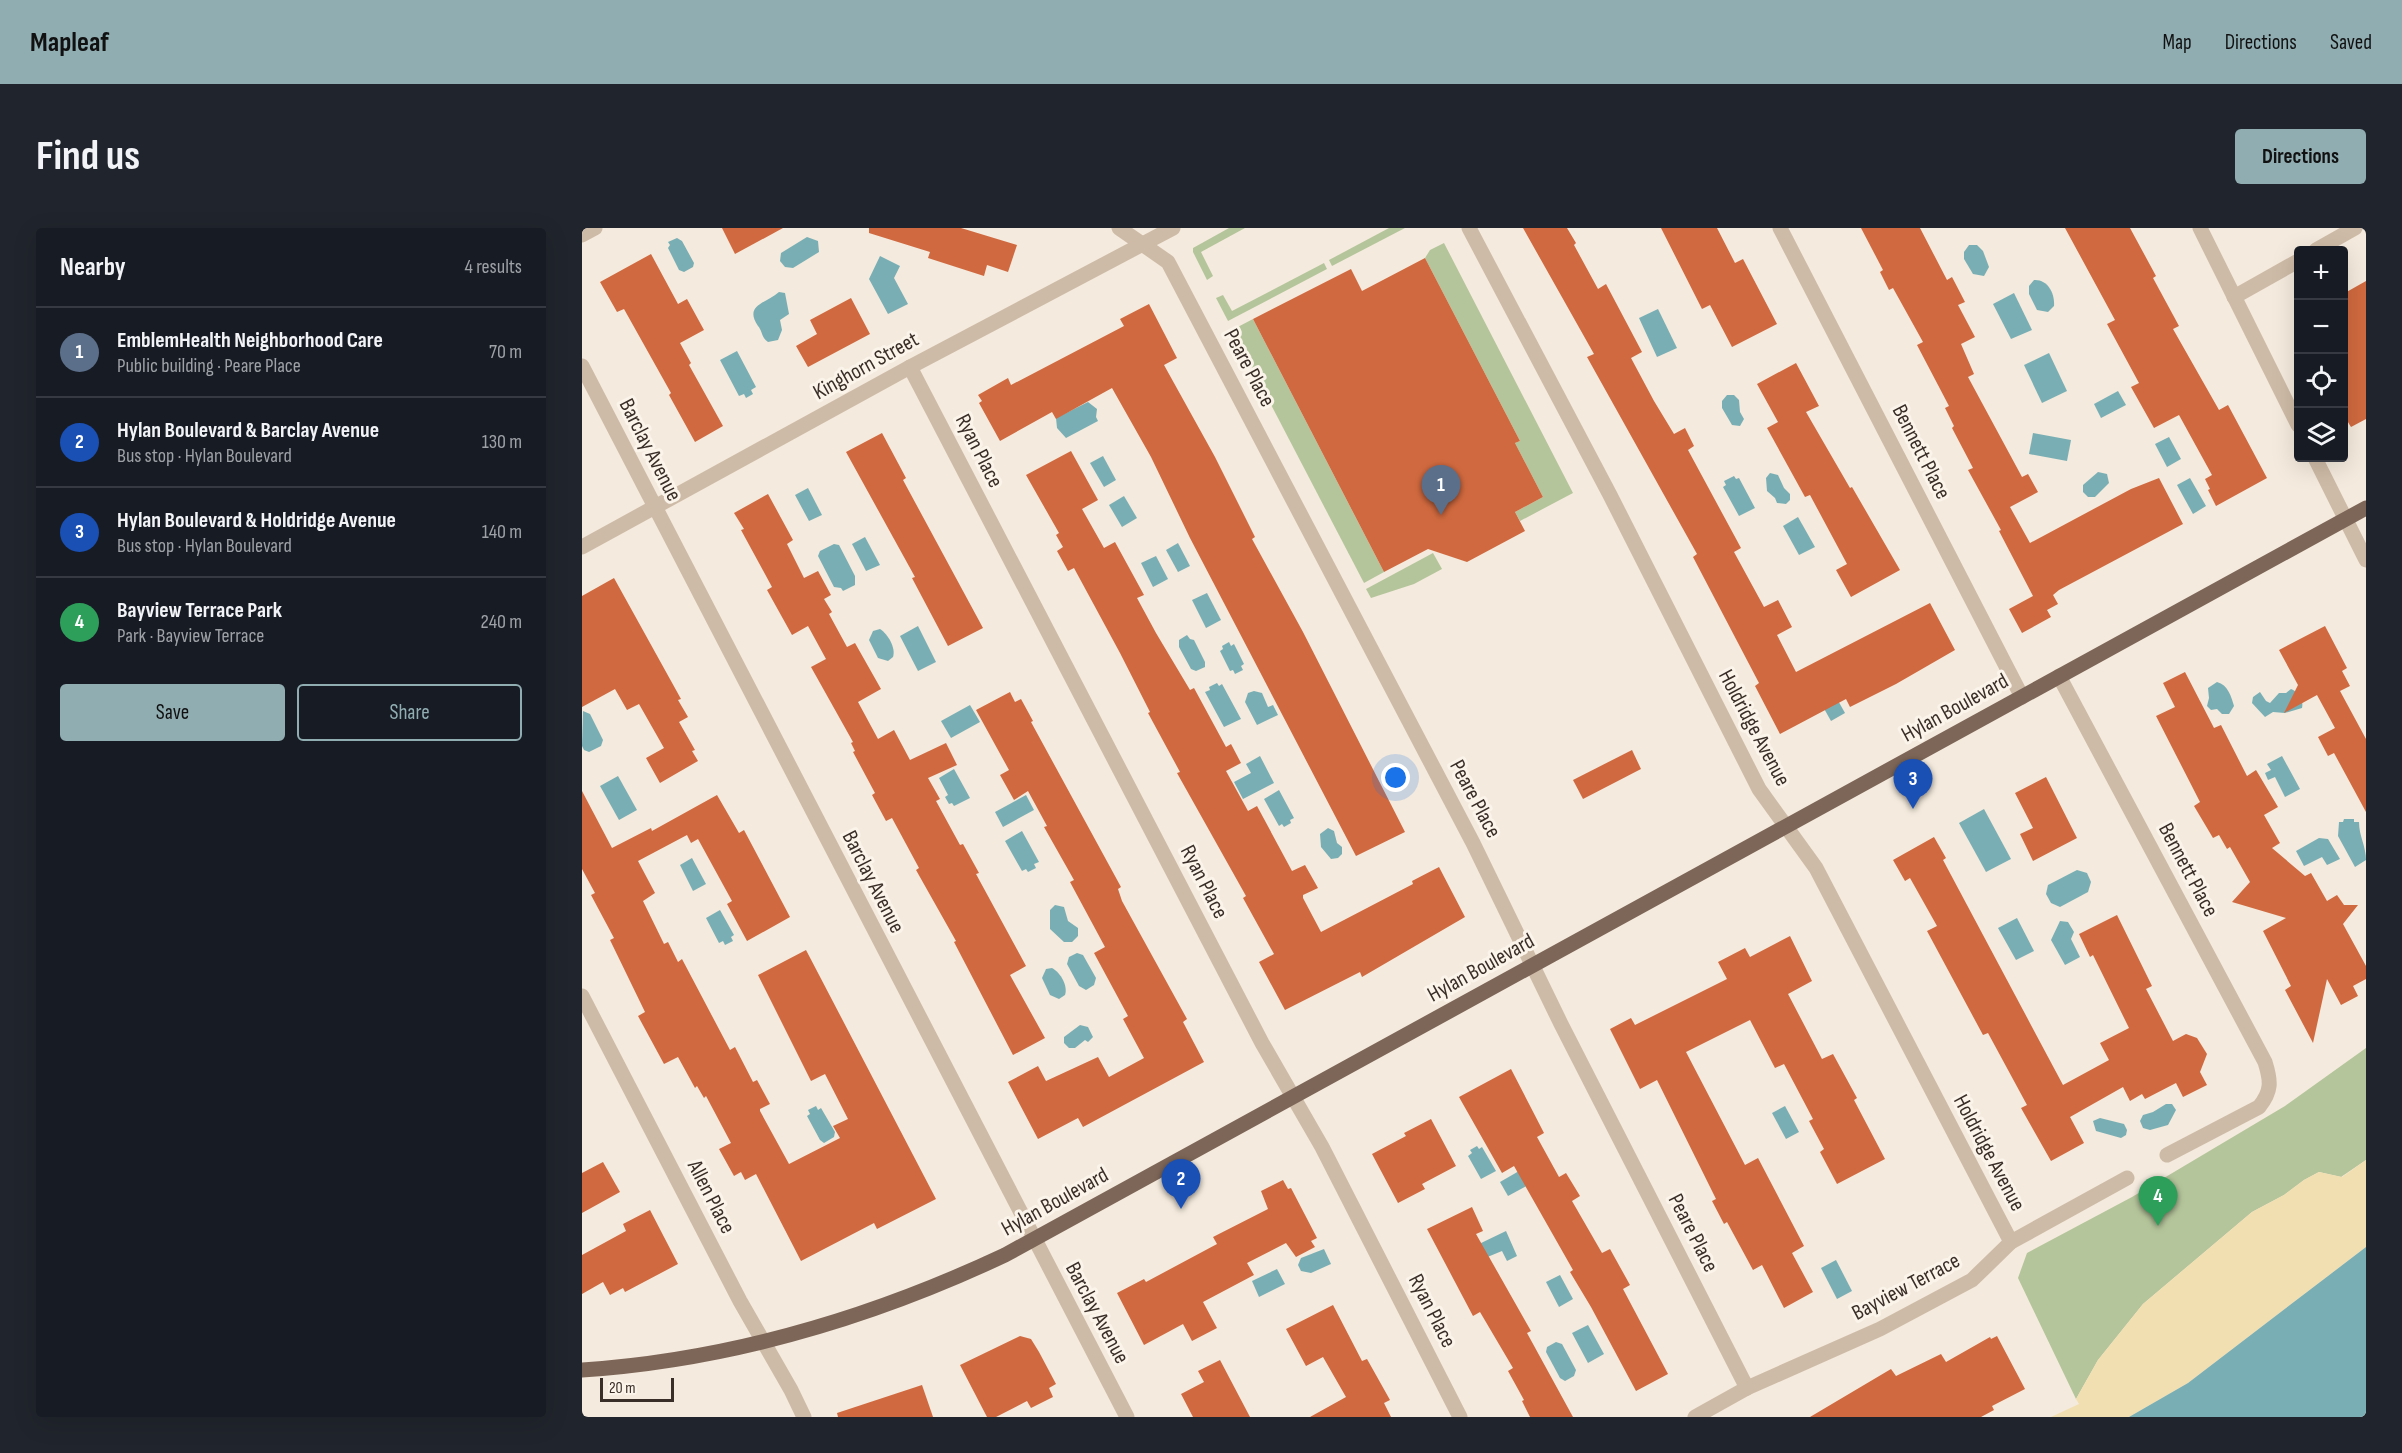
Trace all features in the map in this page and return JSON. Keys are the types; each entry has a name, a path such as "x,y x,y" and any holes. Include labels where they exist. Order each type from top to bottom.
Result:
{"main road":[{"name":"Hylan Boulevard","path":"582,1370 676,1360 824,1326 902,1300 979,1267 1034,1240 2366,508"}],"street":[{"path":"582,235 595,228"},
{"name":"Peare Place","path":"1119,228 1168,262 1473,843 1747,1388"},
{"name":"Kinghorn Street","path":"582,547 910,367 1173,228"},
{"name":"Holdridge Avenue","path":"1469,228 1610,495 1759,789 1816,868 2011,1242"},
{"name":"Bennett Place","path":"1780,228 2022,697"},
{"path":"2200,228 2294,417"},
{"path":"2323,246 2355,228"},
{"path":"2235,297 2294,263"},
{"name":"Barclay Avenue","path":"582,366 1127,1417"},
{"name":"Ryan Place","path":"910,367 1262,1043 1328,1157 1460,1417"},
{"path":"2317,462 2366,560"},
{"name":"Bennett Place","path":"2059,676 2265,1062 2271,1087 2267,1098 2259,1107 2167,1155"},
{"name":"Allen Place","path":"582,996 740,1302 764,1341 804,1417"},
{"name":"Bayview Terrace","path":"1695,1417 1747,1388 1880,1329 1972,1280 2011,1242 2127,1178"}],"green space":[{"path":"1229,228 1245,228 1201,252 1213,276 1207,280 1193,248"},
{"path":"1389,228 1405,228 1332,266 1329,260"},
{"path":"1444,243 1573,493 1520,521 1515,512 1543,497 1515,443 1520,441 1425,258 1430,250"},
{"path":"1324,263 1327,269 1228,321 1216,298 1223,295 1232,311"},
{"path":"1253,319 1384,572 1364,583 1232,330"},
{"path":"1433,553 1442,569 1414,584 1371,598 1366,589"},
{"path":"2366,1048 2366,1160 2341,1177 2319,1172 2284,1195 2252,1212 2143,1304 2098,1360 2076,1399 2018,1278 2027,1253 2132,1197 2285,1106"}],"sand":[{"path":"2366,1160 2366,1247 2188,1383 2129,1417 2051,1417 2079,1404 2076,1399 2098,1360 2143,1304 2252,1212 2284,1195 2319,1172 2342,1177"}],"water":[{"path":"807,237 818,241 819,252 793,268 785,267 780,261 781,253"},
{"path":"677,238 682,241 694,263 693,267 684,272 679,270 668,248 670,245 668,242"},
{"path":"1969,245 1977,245 1983,251 1989,267 1984,276 1973,274 1964,259 1964,252"},
{"path":"880,256 900,266 894,278 908,304 888,314 869,279"},
{"path":"2034,280 2043,282 2052,292 2054,306 2048,312 2037,310 2029,294 2029,286"},
{"path":"779,292 785,293 789,314 780,320 782,330 778,340 768,342 753,314 758,306"},
{"path":"2014,293 2032,330 2011,339 1993,304"},
{"path":"1658,309 1677,348 1657,357 1639,318"},
{"path":"737,351 756,387 751,390 753,394 746,398 744,394 739,396 720,360"},
{"path":"2049,353 2067,391 2042,403 2024,365"},
{"path":"2118,391 2126,405 2101,418 2094,404"},
{"path":"1727,395 1734,395 1739,400 1740,412 1744,419 1740,426 1732,425 1722,408 1722,401"},
{"path":"1088,402 1097,409 1098,421 1066,438 1057,428 1056,418"},
{"path":"2033,433 2071,440 2067,461 2029,454"},
{"path":"2169,437 2181,459 2167,467 2155,444"},
{"path":"1103,456 1116,480 1104,487 1090,463"},
{"path":"2098,472 2107,474 2109,483 2095,497 2088,497 2083,492 2083,485"},
{"path":"1770,473 1778,475 1784,488 1790,494 1790,500 1786,504 1777,503 1767,491 1766,478"},
{"path":"1734,476 1736,479 1739,478 1755,508 1739,516 1723,487 1726,485 1724,481"},
{"path":"2190,478 2206,506 2193,514 2177,485"},
{"path":"808,488 822,515 809,521 795,495"},
{"path":"1124,496 1137,518 1122,527 1109,505"},
{"path":"1798,517 1815,547 1799,555 1783,526"},
{"path":"865,537 880,565 866,571 852,544"},
{"path":"1178,543 1190,566 1178,572 1166,550"},
{"path":"834,544 839,545 855,576 855,585 843,591 841,588 834,587 818,556 820,551"},
{"path":"1156,556 1168,579 1153,587 1141,563"},
{"path":"1207,593 1221,620 1206,628 1192,600"},
{"path":"918,626 936,662 918,671 900,636"},
{"path":"880,629 888,638 894,653 888,661 878,658 869,640 873,631"},
{"path":"1187,635 1194,640 1205,662 1205,667 1196,671 1191,669 1179,647 1179,640"},
{"path":"1229,642 1231,646 1234,644 1244,664 1241,666 1243,670 1235,674 1233,670 1230,671 1220,651 1223,649 1222,646"},
{"path":"2217,682 2226,688 2232,698 2234,706 2229,714 2222,714 2217,709 2211,710 2207,706 2208,688"},
{"path":"1217,683 1219,686 1222,684 1241,719 1224,727 1205,692"},
{"path":"1831,688 1845,713 1831,721 1817,696"},
{"path":"2291,689 2300,696 2302,708 2285,713 2273,712 2265,717 2252,703 2253,697 2260,692 2270,703 2279,693 2286,693"},
{"path":"1254,691 1262,693 1268,707 1273,705 1278,715 1257,725 1245,702 1248,693"},
{"path":"970,705 980,722 951,738 941,721"},
{"path":"583,711 590,714 603,740 601,746 589,752 582,746"},
{"path":"1260,756 1274,783 1243,799 1234,782 1251,773 1246,764"},
{"path":"2282,756 2300,789 2285,797 2275,777 2268,780 2265,773 2271,770 2267,764"},
{"path":"954,769 970,798 954,806 952,803 949,804 945,797 948,795 939,778"},
{"path":"618,776 637,810 619,820 600,786"},
{"path":"1279,790 1294,818 1284,827 1282,824 1279,826 1264,799"},
{"path":"1026,795 1034,810 1003,827 995,812"},
{"path":"1984,809 2011,859 1986,872 1959,823"},
{"path":"2344,819 2354,819 2354,822 2359,822 2366,860 2355,867 2338,836 2339,822 2343,822"},
{"path":"1328,828 1334,831 1337,843 1342,847 1342,854 1338,858 1331,859 1321,847 1320,834"},
{"path":"1022,831 1039,862 1034,864 1036,868 1028,872 1026,869 1022,871 1005,841"},
{"path":"2319,838 2328,839 2340,859 2327,865 2322,857 2304,866 2296,851"},
{"path":"692,858 706,884 693,891 680,865"},
{"path":"2077,870 2087,873 2091,882 2088,892 2060,907 2051,903 2046,894 2048,885"},
{"path":"1055,905 1064,907 1068,921 1078,928 1078,936 1072,942 1064,942 1050,929 1050,910"},
{"path":"720,910 734,935 731,937 733,941 725,945 723,941 719,943 706,918"},
{"path":"2017,918 2034,951 2016,960 1998,928"},
{"path":"2060,921 2068,922 2074,932 2071,939 2080,957 2065,965 2051,940"},
{"path":"1077,953 1083,955 1096,978 1094,985 1086,990 1079,986 1067,964 1069,957"},
{"path":"1052,968 1061,976 1066,988 1065,995 1059,999 1050,995 1042,978 1046,969"},
{"path":"1080,1025 1088,1027 1093,1037 1075,1048 1069,1048 1064,1043 1064,1037"},
{"path":"2166,1104 2172,1104 2176,1110 2168,1125 2150,1130 2143,1128 2140,1121 2143,1115"},
{"path":"816,1106 818,1110 821,1108 835,1132 834,1137 824,1143 807,1116 810,1114 808,1110"},
{"path":"1785,1106 1799,1132 1786,1139 1772,1113"},
{"path":"2100,1118 2124,1124 2127,1130 2126,1135 2121,1138 2096,1131 2093,1121"},
{"path":"1477,1146 1479,1149 1482,1147 1496,1171 1481,1179 1468,1156 1472,1153 1470,1150"},
{"path":"1531,1164 1539,1179 1508,1196 1500,1182"},
{"path":"1506,1231 1517,1256 1507,1261 1502,1251 1485,1258 1479,1244"},
{"path":"2366,1247 2366,1417 2129,1417 2188,1383"},
{"path":"1324,1249 1331,1264 1311,1273 1301,1271 1298,1265 1301,1258"},
{"path":"1836,1260 1852,1291 1837,1299 1821,1268"},
{"path":"1277,1269 1285,1284 1259,1297 1252,1281"},
{"path":"1560,1275 1573,1299 1559,1307 1546,1282"},
{"path":"1588,1325 1604,1354 1588,1363 1572,1333"},
{"path":"1556,1342 1562,1344 1576,1370 1574,1376 1565,1381 1560,1378 1546,1352 1547,1347"}],"building":[{"path":"722,228 783,228 735,254"},
{"path":"869,228 961,228 1017,245 1008,272 987,265 984,276 928,258 930,252 869,233"},
{"path":"1523,228 1567,228 1598,289 1606,284 1642,352 1631,358 1654,401 1674,434 1685,428 1694,446 1688,450 1741,548 1734,552 1764,607 1778,600 1792,627 1777,635 1796,672 1930,603 1955,650 1850,707 1846,699 1780,734 1755,686 1759,683 1693,557 1697,554 1587,357 1594,354"},
{"path":"1661,228 1717,228 1735,263 1743,259 1777,324 1732,347 1710,305 1702,309"},
{"path":"1861,228 1920,228 1947,280 1952,277 1965,302 1958,305 1975,337 1961,344 1974,374 1968,377 2022,477 2028,474 2038,492 2010,507 2030,543 2131,489 2159,478 2183,524 2059,590 2053,595 2058,604 2047,610 2051,617 2022,633 2009,609 2033,596 1999,531 2001,530 1968,470 1973,468 1952,428 1954,426 1945,408 1949,406 1917,345 1923,342 1893,288 1889,290 1880,272 1883,270"},
{"path":"2065,228 2130,228 2179,326 2173,329 2219,410 2228,405 2267,478 2216,506 2205,479 2212,475 2179,415 2154,428 2131,387 2139,383 2107,324 2115,320"},
{"path":"651,254 678,304 687,299 704,330 680,343 691,363 689,365 723,426 695,442 669,395 671,393 624,309 617,312 600,282"},
{"path":"1425,258 1520,441 1515,443 1543,497 1515,512 1525,531 1467,562 1428,549 1384,572 1253,319 1351,269 1362,291"},
{"path":"2366,281 2366,419 2351,427 2348,422 2348,291"},
{"path":"851,298 870,334 808,367 796,346 817,334 810,320"},
{"path":"1149,304 1177,358 1164,365 1215,457 1255,537 1252,539 1303,632 1405,832 1356,856 1190,538 1151,457 1112,388 1056,419 1052,412 1000,441 979,403 982,401 978,395 1008,378 1011,385 1124,326 1120,319"},
{"path":"1796,363 1819,406 1806,412 1900,570 1851,597 1836,570 1847,564 1810,495 1805,497 1767,428 1778,422 1757,384"},
{"path":"882,433 906,478 903,480 983,628 948,646 912,578 915,577 846,452"},
{"path":"1071,451 1098,500 1082,509 1104,548 1115,542 1144,595 1137,598 1156,633 1190,690 1194,688 1226,747 1231,744 1241,763 1226,771 1248,811 1257,806 1292,871 1305,865 1318,888 1303,895 1303,898 1321,932 1413,884 1412,881 1439,867 1465,917 1362,977 1360,972 1285,1010 1259,962 1274,954 1243,898 1246,896 1177,773 1180,772 1148,713 1150,712 1074,568 1068,571 1057,551 1063,547 1056,535 1059,533 1026,475"},
{"path":"768,494 793,540 787,544 804,578 818,571 831,595 824,599 832,612 829,614 847,647 855,643 881,689 858,702 878,739 894,730 910,760 946,743 957,765 928,778 940,799 936,801 960,845 963,844 979,873 976,874 1026,966 1010,975 1045,1038 1013,1055 954,942 956,941 916,870 919,868 892,818 886,821 872,795 875,793 853,752 855,751 851,743 853,742 811,667 826,659 808,626 792,635 767,590 772,587 734,513"},
{"path":"614,578 681,699 678,700 688,717 679,722 695,750 692,751 698,761 660,783 646,758 664,748 639,704 627,710 615,689 582,707 582,596"},
{"path":"2325,626 2347,668 2342,671 2350,686 2340,691 2366,739 2366,812 2334,753 2328,756 2318,737 2335,728 2317,695 2284,713 2298,685 2279,650"},
{"path":"2185,672 2214,728 2221,725 2247,776 2256,770 2278,807 2264,815 2280,843 2272,848 2305,876 2311,873 2327,901 2337,895 2344,905 2358,905 2343,924 2366,966 2366,979 2353,986 2358,996 2341,1005 2327,979 2313,1043 2285,990 2291,986 2263,931 2286,918 2232,902 2250,882 2230,847 2227,849 2219,835 2213,838 2194,806 2200,802 2156,716 2175,707 2163,683"},
{"path":"1010,692 1015,702 1021,699 1033,721 1031,722 1121,887 1118,889 1122,901 1187,1019 1183,1022 1204,1062 1083,1127 1078,1118 1038,1139 1008,1082 1038,1066 1046,1081 1098,1057 1109,1077 1144,1058 1123,1019 1128,1016 1094,953 1105,947 1070,882 1074,880 1044,827 1047,826 1028,791 1014,800 1000,775 1009,770 976,710"},
{"path":"1632,750 1641,769 1583,799 1573,780"},
{"path":"2046,777 2077,838 2033,861 2020,834 2033,828 2015,793"},
{"path":"582,791 612,848 651,828 652,831 717,795 739,833 744,830 790,917 747,941 727,904 732,901 698,839 691,843 687,835 638,861 655,893 643,901 664,944 668,942 678,962 682,959 730,1050 735,1047 753,1082 757,1080 770,1104 760,1111 789,1164 840,1138 833,1126 848,1119 825,1074 811,1081 758,975 806,950 936,1199 877,1229 874,1223 801,1261 756,1174 745,1180 741,1172 734,1176 719,1149 731,1143 706,1096 704,1098 697,1086 695,1088 678,1057 664,1064 638,1016 645,1012 610,940 614,938 591,895 595,893 582,869"},
{"path":"1934,837 1946,858 1943,860 2063,1085 2109,1060 2100,1043 2129,1028 2093,955 2090,957 2079,934 2117,915 2152,986 2146,989 2173,1041 2186,1034 2197,1038 2207,1054 2200,1072 2207,1085 2183,1097 2176,1083 2145,1099 2142,1094 2130,1101 2123,1087 2070,1117 2084,1143 2051,1161 2021,1108 2027,1105 1988,1033 1983,1035 1927,931 1937,926 1910,878 1905,881 1893,860"},
{"path":"1790,936 1812,981 1788,994 1822,1059 1833,1054 1857,1098 1854,1100 1885,1159 1837,1184 1820,1152 1824,1149 1809,1121 1813,1119 1784,1064 1775,1068 1750,1020 1686,1052 1745,1165 1758,1158 1804,1246 1792,1253 1813,1292 1784,1308 1762,1265 1753,1270 1727,1222 1724,1224 1712,1201 1716,1199 1657,1080 1640,1089 1610,1029 1631,1018 1635,1025 1727,979 1718,962 1745,948 1750,957"},
{"path":"1511,1069 1544,1133 1537,1137 1559,1177 1566,1173 1580,1196 1572,1201 1602,1253 1610,1249 1630,1285 1623,1289 1668,1374 1636,1391 1570,1272 1573,1270 1514,1166 1502,1173 1459,1097"},
{"path":"1431,1119 1456,1166 1422,1184 1425,1189 1398,1203 1372,1154 1406,1136 1404,1133"},
{"path":"603,1162 620,1192 582,1213 582,1173"},
{"path":"1283,1180 1288,1189 1291,1188 1317,1238 1311,1241 1315,1247 1296,1257 1286,1243 1247,1263 1254,1275 1203,1302 1217,1328 1192,1341 1183,1324 1144,1345 1117,1293 1144,1279 1146,1282 1217,1244 1213,1237 1268,1209 1261,1191"},
{"path":"1472,1207 1483,1231 1476,1234 1531,1331 1527,1333 1573,1417 1530,1417 1522,1401 1524,1400 1508,1371 1513,1368 1480,1312 1473,1316 1427,1229"},
{"path":"650,1210 678,1264 625,1292 623,1288 610,1295 603,1282 582,1294 582,1255 626,1231 623,1224"},
{"path":"1333,1305 1362,1361 1367,1359 1390,1400 1384,1403 1391,1417 1310,1417 1346,1397 1323,1357 1306,1366 1286,1329"},
{"path":"1020,1336 1031,1339 1039,1352 1056,1384 1049,1388 1053,1397 1031,1408 1027,1401 996,1417 987,1417 960,1365"},
{"path":"1997,1336 2025,1389 1992,1406 1994,1410 1981,1417 1810,1417 1891,1369 1896,1376 1941,1354 1946,1362 1990,1337 1991,1339"},
{"path":"1220,1360 1250,1417 1193,1417 1181,1394 1204,1382 1198,1371"},
{"path":"922,1385 933,1417 838,1417 837,1413"}],"place":[{"name":"EmblemHealth Neighborhood Care","path":"1441,515"},
{"name":"Hylan Boulevard & Holdridge Avenue","path":"1913,809"},
{"name":"Hylan Boulevard & Barclay Avenue","path":"1181,1209"},
{"name":"Bayview Terrace Park","path":"2158,1226"}]}
